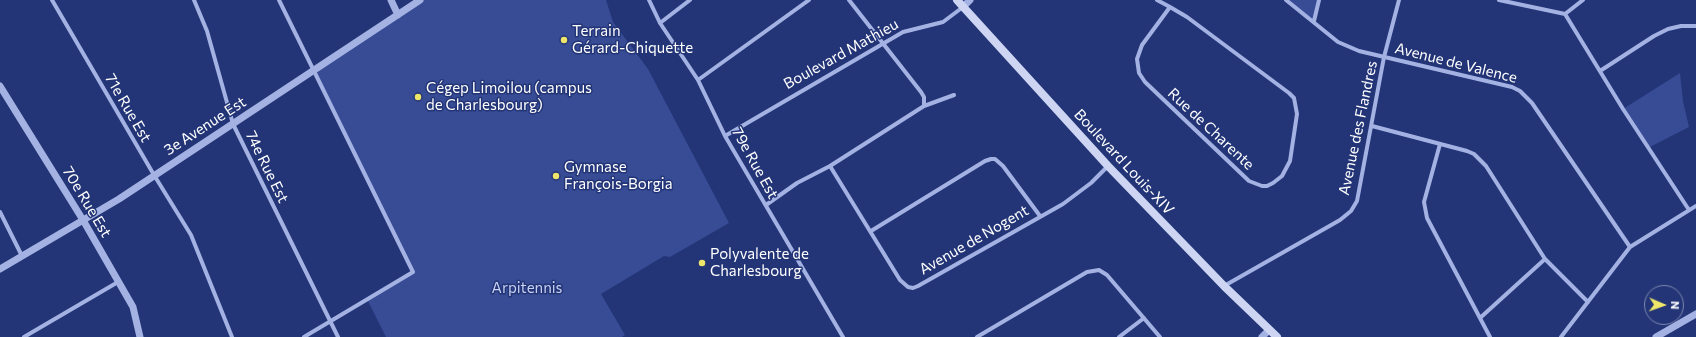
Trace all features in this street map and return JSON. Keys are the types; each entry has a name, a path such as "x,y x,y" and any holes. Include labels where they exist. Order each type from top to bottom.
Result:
{"main road":[{"name":"Boulevard Louis-XIV","path":"957,0 1108,166 1224,286 1277,337"}],"street":[{"name":"71e Rue Est","path":"52,0 154,176 191,235 232,337"},
{"name":"74e Rue Est","path":"194,0 207,31 232,124 338,337"},
{"path":"279,0 413,272 304,337"},
{"path":"391,0 398,15"},
{"name":"3e Avenue Est","path":"0,269 84,220 154,176 420,0"},
{"name":"79e Rue Est","path":"649,0 660,23 698,80 725,136 843,337"},
{"path":"660,23 690,0"},
{"path":"698,80 809,0"},
{"path":"849,0 921,92 924,97 924,106"},
{"name":"Boulevard Mathieu","path":"725,136 903,32 943,22 970,0"},
{"name":"Rue de Charente","path":"1158,0 1170,7 1187,17 1294,98 1297,114 1290,161 1282,176 1273,183 1267,186 1262,186 1249,181 1145,82 1139,73 1137,59 1142,45 1170,7"},
{"name":"Avenue de Valence","path":"1286,0 1314,21 1338,42 1359,51 1512,87 1520,91 1532,104 1630,247"},
{"path":"1314,21 1319,0"},
{"name":"Avenue des Flandres","path":"1224,286 1325,229 1340,220 1351,210 1357,200 1384,57 1399,0"},
{"path":"1499,0 1564,14 1622,109 1689,210"},
{"path":"1564,14 1584,0"},
{"path":"1600,71 1654,36 1668,29 1681,26 1696,26"},
{"name":"70e Rue Est","path":"0,86 84,220 133,307 140,337"},
{"path":"766,205 797,183 830,166 924,106 954,95"},
{"path":"1372,126 1474,154 1486,166 1545,259 1588,302"},
{"path":"1440,144 1424,202 1427,218 1490,337"},
{"path":"871,231 984,161 991,159 995,159 1003,166 1040,216"},
{"name":"Avenue de Nogent","path":"830,166 900,280 908,287 913,288 1062,204 1091,183 1108,166"},
{"path":"1561,337 1630,247 1696,206"},
{"path":"0,212 22,256"},
{"path":"1480,318 1545,259"},
{"path":"977,337 1094,270 1099,270 1107,274 1160,337"},
{"path":"24,337 118,282"},
{"path":"1656,337 1696,314"},
{"path":"1119,337 1144,318"},
{"path":"1262,337 1269,330"}],"green space":[{"name":"Arpitennis","path":"420,0 606,0 613,22 648,69 729,223 670,257 664,256 601,294 625,335 622,337 386,337 367,299 413,272 314,70"},
{"path":"1286,0 1319,0 1314,21"},
{"path":"1680,73 1683,101 1689,127 1648,148 1623,109"}],"place":[{"name":"Terrain Gérard-Chiquette","path":"564,40"},
{"name":"Cégep Limoilou (campus de Charlesbourg)","path":"418,97"},
{"name":"Gymnase François-Borgia","path":"556,176"},
{"name":"Polyvalente de Charlesbourg","path":"702,263"}]}
